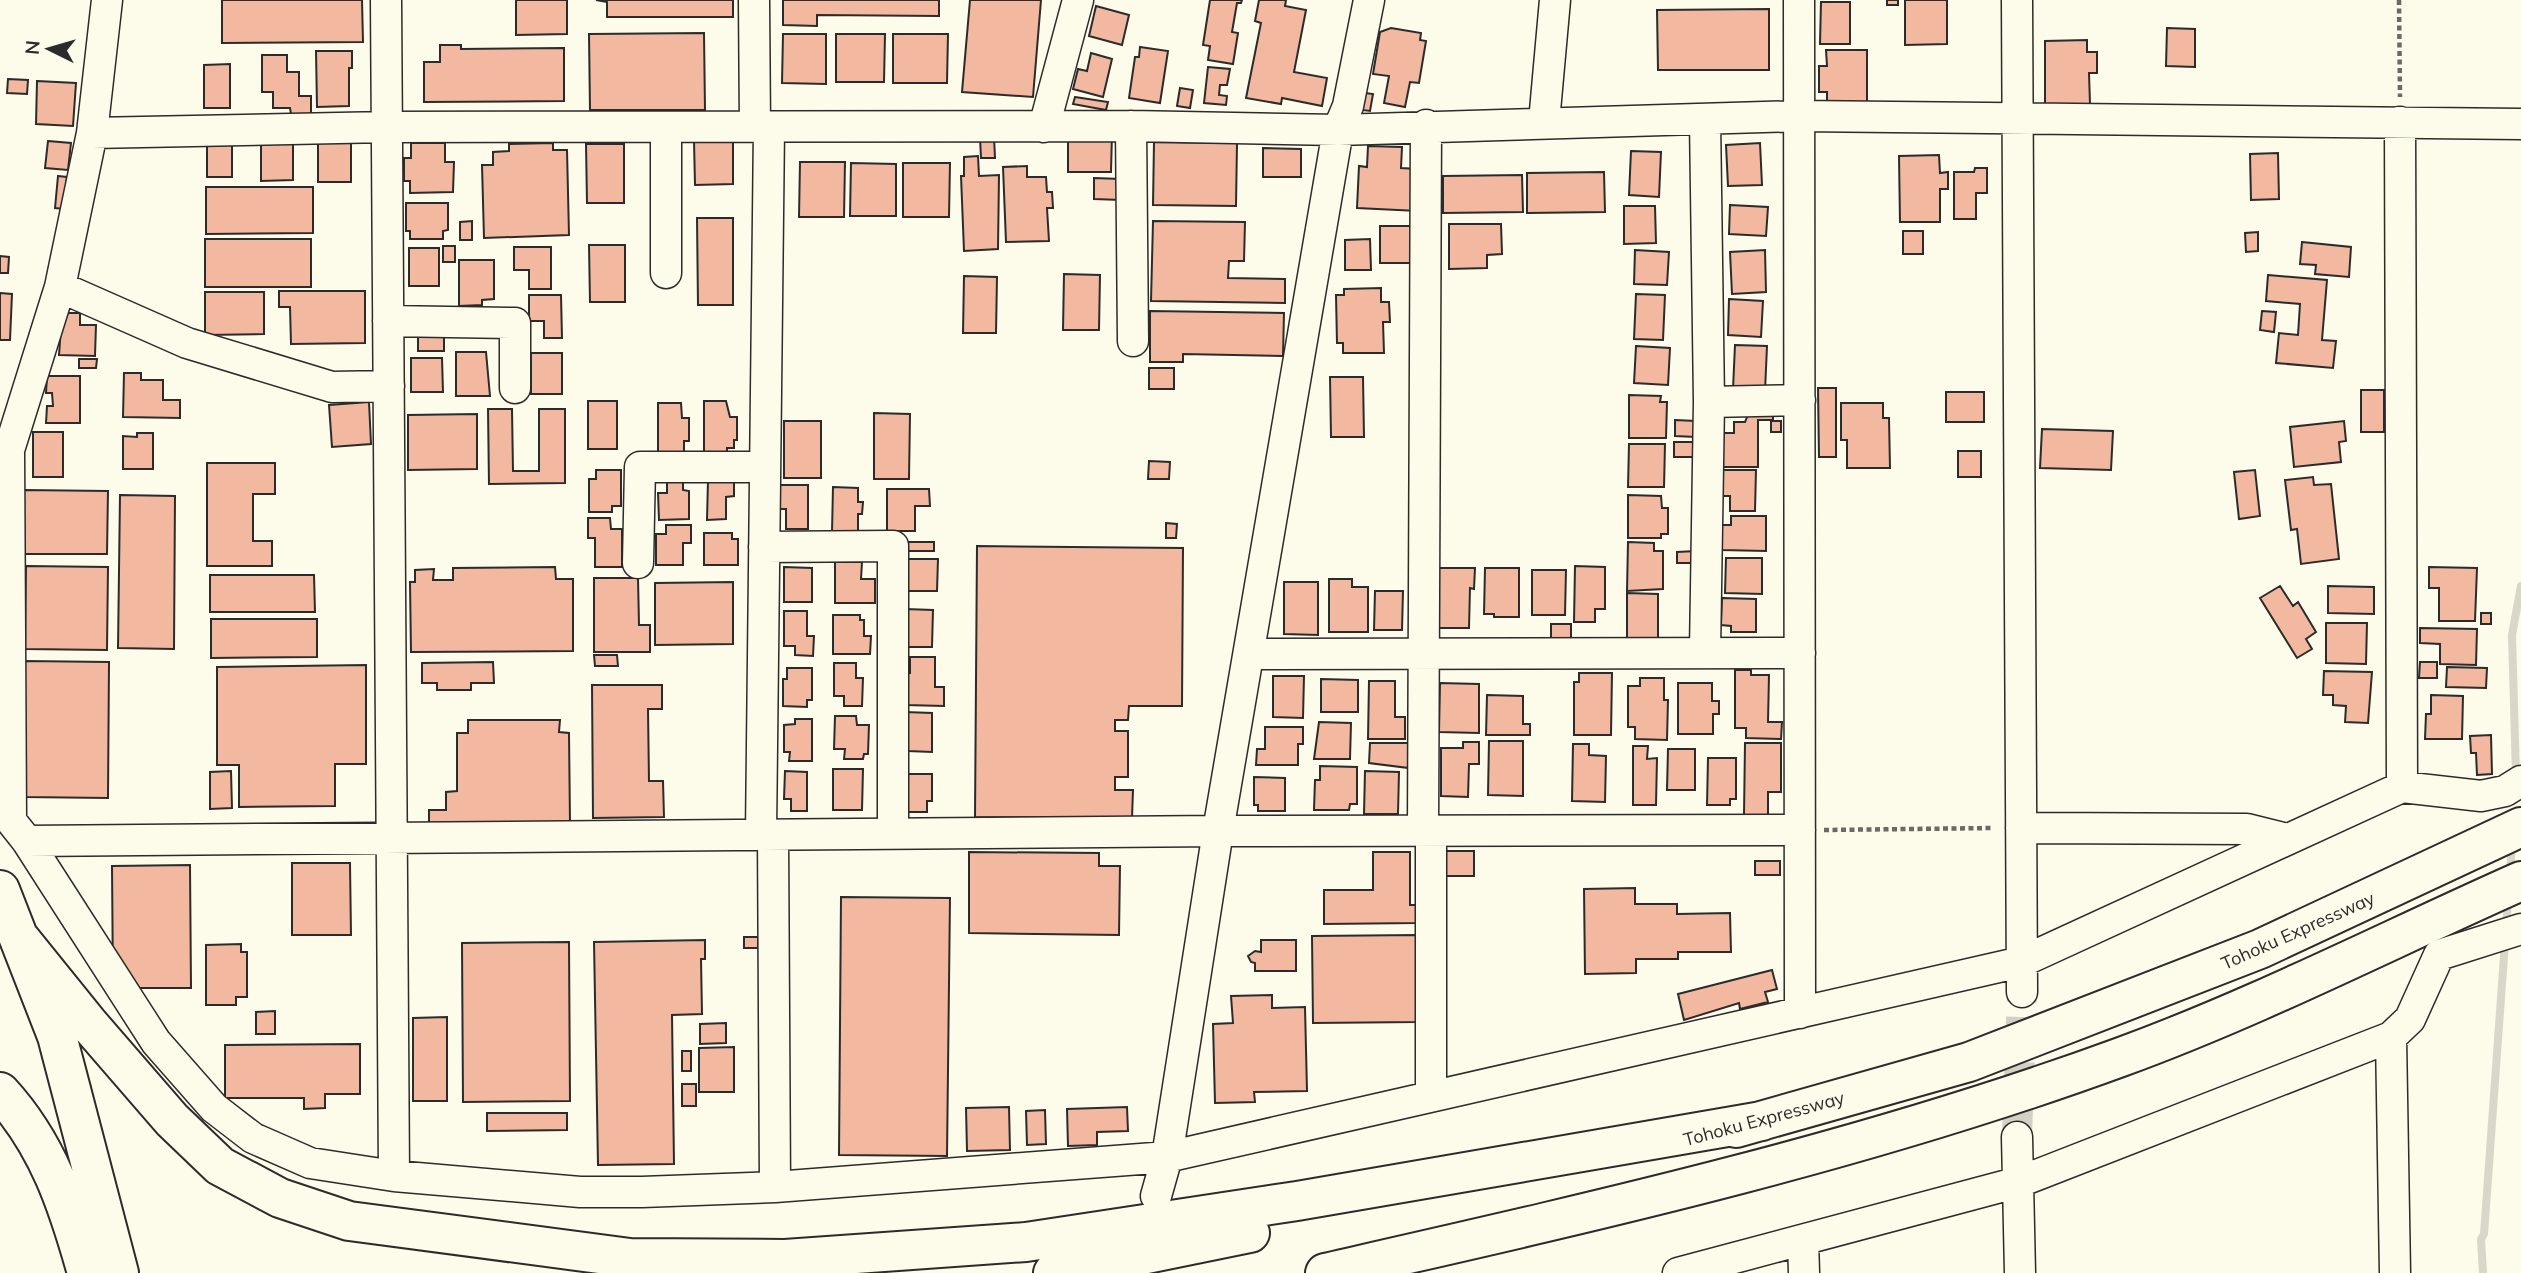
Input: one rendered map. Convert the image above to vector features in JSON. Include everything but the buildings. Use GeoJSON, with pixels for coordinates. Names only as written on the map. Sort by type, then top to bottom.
{"type":"FeatureCollection","features":[{"type":"Feature","properties":{"kind":"highway","name":"Tohoku Expressway"},"geometry":{"type":"LineString","coordinates":[[1053,1273],[1296,1223],[1535,1179],[1762,1121],[1969,1062],[2260,949],[2521,827]]}},
{"type":"Feature","properties":{"kind":"highway"},"geometry":{"type":"LineString","coordinates":[[1430,1273],[1538,1251],[1762,1170],[1960,1111],[2120,1057],[2286,992],[2431,921],[2521,881]]}},
{"type":"Feature","properties":{"kind":"highway"},"geometry":{"type":"LineString","coordinates":[[0,890],[57,1035],[119,1273]]}},
{"type":"Feature","properties":{"kind":"highway"},"geometry":{"type":"LineString","coordinates":[[21,940],[172,1120],[220,1166],[268,1191],[349,1221],[630,1258],[785,1259],[1026,1242],[1297,1201],[1762,1121]]}},
{"type":"Feature","properties":{"kind":"highway"},"geometry":{"type":"LineString","coordinates":[[0,1091],[27,1122],[46,1154],[70,1212],[87,1273]]}},
{"type":"Feature","properties":{"kind":"highway"},"geometry":{"type":"LineString","coordinates":[[1325,1273],[1762,1170]]}},
{"type":"Feature","properties":{"kind":"street"},"geometry":{"type":"LineString","coordinates":[[107,0],[92,133],[60,288],[4,450],[13,822],[156,1042],[214,1108],[253,1138],[310,1163],[394,1176],[580,1192],[775,1187],[1167,1157],[2021,962],[2402,787],[2481,796],[2505,791],[2521,781]]}},
{"type":"Feature","properties":{"kind":"street"},"geometry":{"type":"LineString","coordinates":[[386,0],[394,1176]]}},
{"type":"Feature","properties":{"kind":"street"},"geometry":{"type":"LineString","coordinates":[[754,0],[762,127],[767,834],[775,1187]]}},
{"type":"Feature","properties":{"kind":"street"},"geometry":{"type":"LineString","coordinates":[[1044,127],[1078,0]]}},
{"type":"Feature","properties":{"kind":"street"},"geometry":{"type":"LineString","coordinates":[[1156,1196],[1167,1157],[1218,831],[1338,130],[1348,106],[1369,0]]}},
{"type":"Feature","properties":{"kind":"street"},"geometry":{"type":"LineString","coordinates":[[1544,122],[1555,0]]}},
{"type":"Feature","properties":{"kind":"street"},"geometry":{"type":"LineString","coordinates":[[1799,0],[1800,1013]]}},
{"type":"Feature","properties":{"kind":"street"},"geometry":{"type":"LineString","coordinates":[[2017,0],[2008,828],[2022,992]]}},
{"type":"Feature","properties":{"kind":"street"},"geometry":{"type":"LineString","coordinates":[[92,133],[387,127],[1132,126],[1338,130],[1426,125],[1799,116],[2521,124]]}},
{"type":"Feature","properties":{"kind":"street"},"geometry":{"type":"LineString","coordinates":[[1705,119],[1709,402],[1705,651]]}},
{"type":"Feature","properties":{"kind":"street"},"geometry":{"type":"LineString","coordinates":[[2400,122],[2402,787]]}},
{"type":"Feature","properties":{"kind":"street"},"geometry":{"type":"LineString","coordinates":[[1426,125],[1424,653],[1432,1095]]}},
{"type":"Feature","properties":{"kind":"street"},"geometry":{"type":"LineString","coordinates":[[1132,126],[1133,341]]}},
{"type":"Feature","properties":{"kind":"street"},"geometry":{"type":"LineString","coordinates":[[666,127],[666,273]]}},
{"type":"Feature","properties":{"kind":"street"},"geometry":{"type":"LineString","coordinates":[[60,288],[187,343],[332,387],[389,386]]}},
{"type":"Feature","properties":{"kind":"street"},"geometry":{"type":"LineString","coordinates":[[388,321],[515,323],[515,388]]}},
{"type":"Feature","properties":{"kind":"street"},"geometry":{"type":"LineString","coordinates":[[1709,402],[1800,400]]}},
{"type":"Feature","properties":{"kind":"street"},"geometry":{"type":"LineString","coordinates":[[639,563],[640,467],[765,467]]}},
{"type":"Feature","properties":{"kind":"street"},"geometry":{"type":"LineString","coordinates":[[764,547],[893,546],[893,833]]}},
{"type":"Feature","properties":{"kind":"street"},"geometry":{"type":"LineString","coordinates":[[1249,654],[1705,651],[1800,653]]}},
{"type":"Feature","properties":{"kind":"street"},"geometry":{"type":"LineString","coordinates":[[13,822],[391,836],[1800,830]]}},
{"type":"Feature","properties":{"kind":"street"},"geometry":{"type":"LineString","coordinates":[[2008,828],[2247,829],[2287,839]]}},
{"type":"Feature","properties":{"kind":"street"},"geometry":{"type":"LineString","coordinates":[[1678,1273],[2019,1182],[2391,1037],[2410,1019],[2439,955],[2521,929]]}},
{"type":"Feature","properties":{"kind":"street"},"geometry":{"type":"LineString","coordinates":[[2391,1037],[2395,1273]]}},
{"type":"Feature","properties":{"kind":"street"},"geometry":{"type":"LineString","coordinates":[[2017,1137],[2020,1273]]}},
{"type":"Feature","properties":{"kind":"street"},"geometry":{"type":"LineString","coordinates":[[1803,1240],[1804,1273]]}},
{"type":"Feature","properties":{"kind":"path"},"geometry":{"type":"LineString","coordinates":[[2399,0],[2400,122]]}},
{"type":"Feature","properties":{"kind":"path"},"geometry":{"type":"LineString","coordinates":[[1800,830],[2008,828]]}},
{"type":"Feature","properties":{"kind":"waterway"},"geometry":{"type":"LineString","coordinates":[[2516,775],[2512,635],[2521,586]]}},
{"type":"Feature","properties":{"kind":"waterway"},"geometry":{"type":"LineString","coordinates":[[2510,873],[2512,844]]}},
{"type":"Feature","properties":{"kind":"waterway"},"geometry":{"type":"LineString","coordinates":[[2506,929],[2508,900]]}},
{"type":"Feature","properties":{"kind":"waterway"},"geometry":{"type":"LineString","coordinates":[[2483,1273],[2481,1239],[2484,1234],[2505,942]]}},
{"type":"Feature","properties":{"kind":"tunnel"},"geometry":{"type":"LineString","coordinates":[[2017,1137],[2022,992]]}}]}
